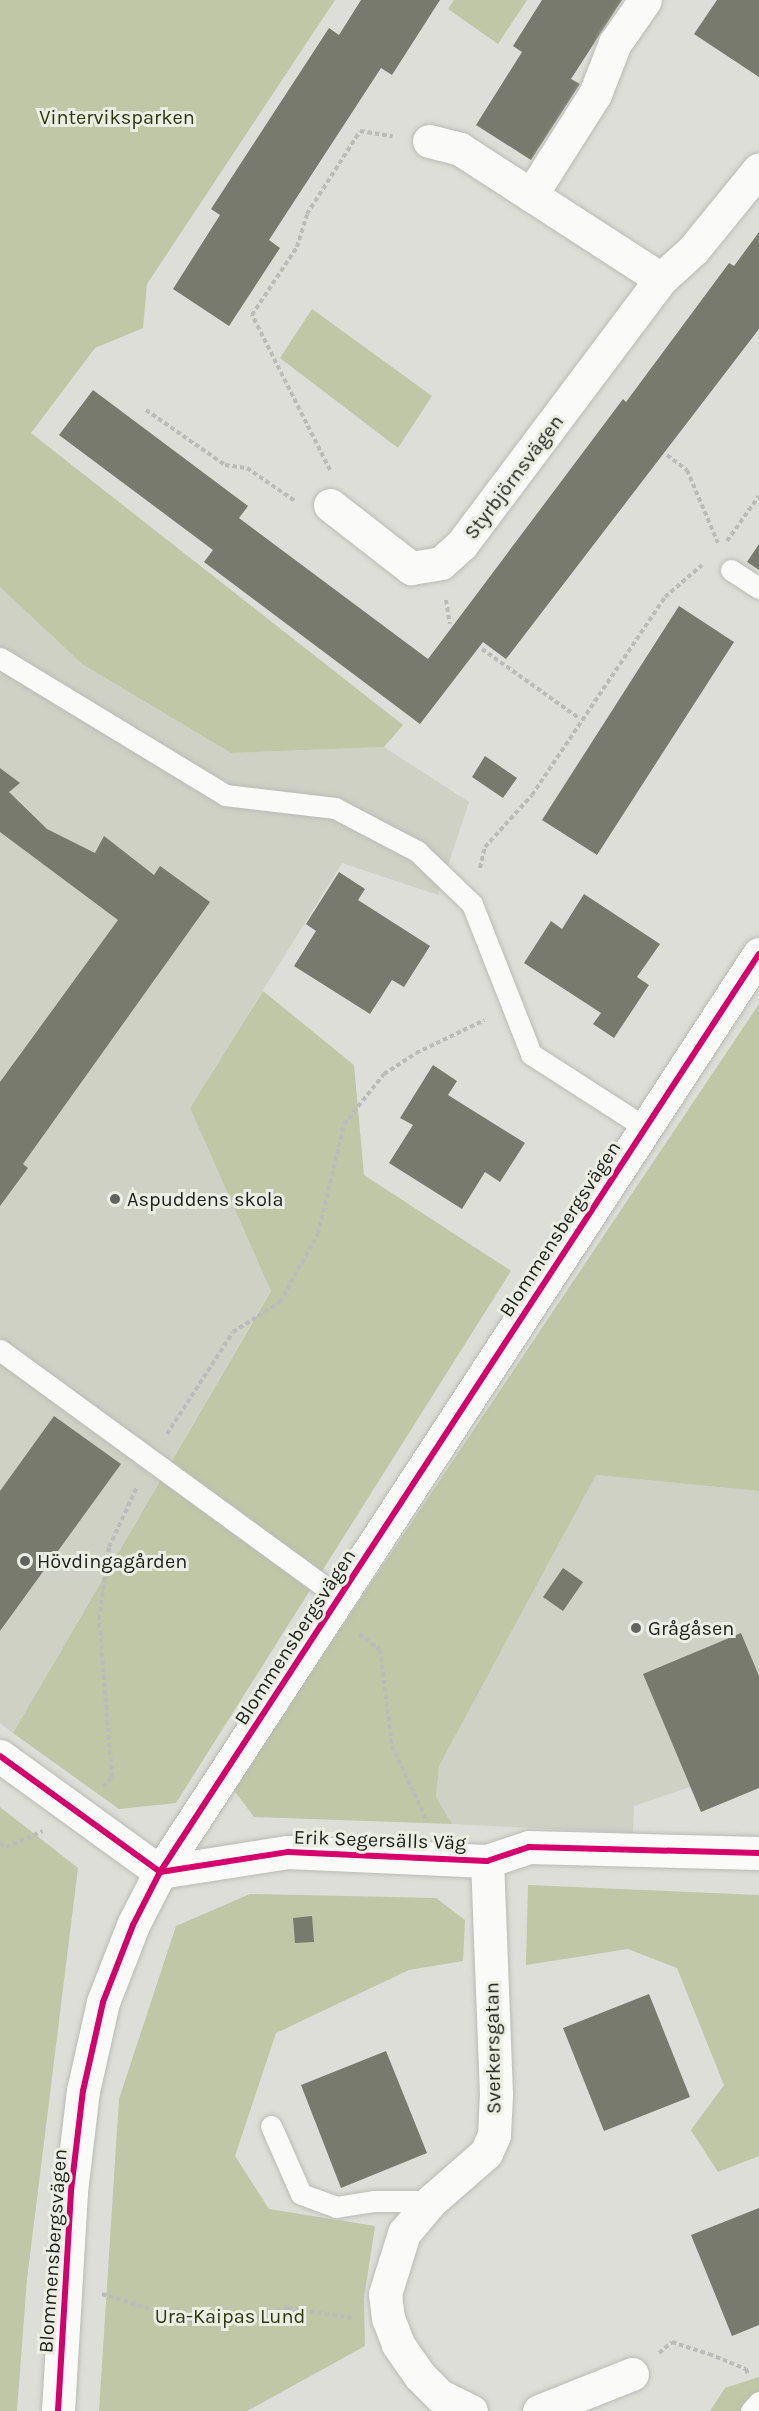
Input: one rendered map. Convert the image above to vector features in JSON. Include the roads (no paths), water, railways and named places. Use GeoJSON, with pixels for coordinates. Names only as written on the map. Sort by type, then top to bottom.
{"type":"FeatureCollection","features":[{"type":"Feature","properties":{"kind":"street"},"geometry":{"type":"LineString","coordinates":[[531,195],[595,94],[615,43],[645,0]]}},
{"type":"Feature","properties":{"kind":"street"},"geometry":{"type":"LineString","coordinates":[[429,141],[460,149],[661,279]]}},
{"type":"Feature","properties":{"kind":"street","name":"Styrbjörnsvägen"},"geometry":{"type":"LineString","coordinates":[[330,505],[411,568],[441,563],[462,544],[661,279],[693,250],[759,169]]}},
{"type":"Feature","properties":{"kind":"street","name":"Blommensbergsvägen"},"geometry":{"type":"LineString","coordinates":[[58,2411],[71,2191],[92,2046],[116,1962],[160,1872],[336,1606],[759,954]]}},
{"type":"Feature","properties":{"kind":"street"},"geometry":{"type":"LineString","coordinates":[[0,1756],[79,1816],[160,1872]]}},
{"type":"Feature","properties":{"kind":"street","name":"Erik Segersälls Väg"},"geometry":{"type":"LineString","coordinates":[[160,1872],[288,1852],[443,1857],[487,1861],[529,1847],[759,1854]]}},
{"type":"Feature","properties":{"kind":"street","name":"Sverkersgatan"},"geometry":{"type":"LineString","coordinates":[[471,2411],[438,2403],[398,2344],[388,2318],[385,2294],[404,2233],[431,2202],[486,2153],[494,2135],[496,2094],[487,1861]]}},
{"type":"Feature","properties":{"kind":"street"},"geometry":{"type":"LineString","coordinates":[[539,2411],[632,2374]]}},
{"type":"Feature","properties":{"kind":"lane"},"geometry":{"type":"LineString","coordinates":[[731,570],[759,588]]}},
{"type":"Feature","properties":{"kind":"lane"},"geometry":{"type":"LineString","coordinates":[[0,657],[225,795],[335,808],[417,850],[472,904],[531,1054],[646,1128]]}},
{"type":"Feature","properties":{"kind":"lane"},"geometry":{"type":"LineString","coordinates":[[0,1350],[151,1458],[336,1606]]}},
{"type":"Feature","properties":{"kind":"lane"},"geometry":{"type":"LineString","coordinates":[[271,2126],[301,2193],[336,2207],[375,2201],[431,2202]]}},
{"type":"Feature","properties":{"kind":"lane"},"geometry":{"type":"LineString","coordinates":[[750,2411],[759,2402]]}},
{"type":"Feature","properties":{"kind":"place","name":"Aspuddens skola"},"geometry":{"type":"Point","coordinates":[115,1199]}},
{"type":"Feature","properties":{"kind":"place","name":"Hövdingagården"},"geometry":{"type":"Point","coordinates":[25,1561]}},
{"type":"Feature","properties":{"kind":"place","name":"Grågåsen"},"geometry":{"type":"Point","coordinates":[636,1628]}},
{"type":"Feature","properties":{"kind":"park label","name":"Vinterviksparken"},"geometry":{"type":"Point","coordinates":[117,117]}},
{"type":"Feature","properties":{"kind":"park label","name":"Ura-Kaipas Lund"},"geometry":{"type":"Point","coordinates":[230,2316]}}]}
